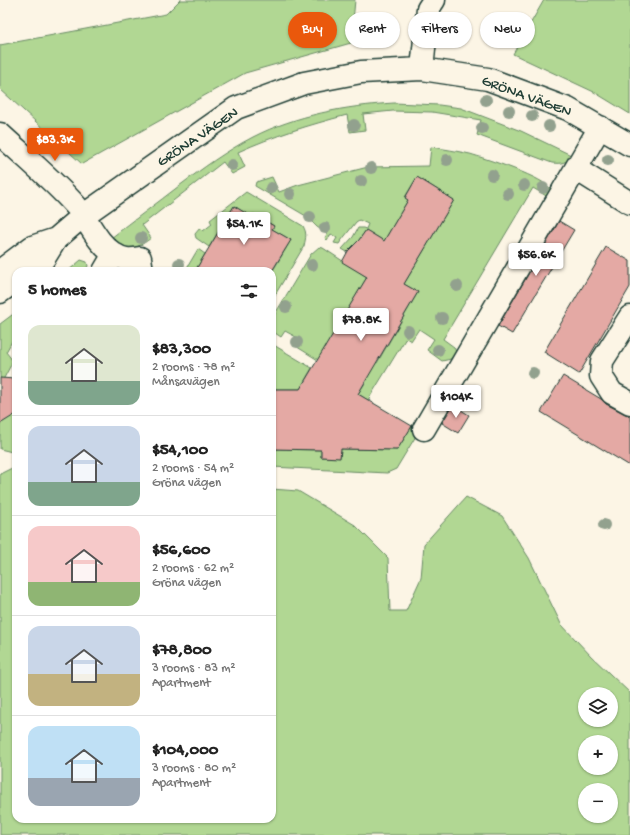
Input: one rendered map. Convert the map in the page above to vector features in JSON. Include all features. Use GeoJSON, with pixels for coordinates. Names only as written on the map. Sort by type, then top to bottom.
{"type":"FeatureCollection","features":[{"type":"Feature","properties":{"kind":"street"},"geometry":{"type":"LineString","coordinates":[[422,69],[425,3]]}},
{"type":"Feature","properties":{"kind":"street","name":"GRÖNA VÄGEN"},"geometry":{"type":"LineString","coordinates":[[33,267],[43,260],[56,239],[84,215],[236,108],[311,82],[361,72],[422,69],[488,79],[568,109],[630,145]]}},
{"type":"Feature","properties":{"kind":"street"},"geometry":{"type":"LineString","coordinates":[[424,428],[600,127]]}},
{"type":"Feature","properties":{"kind":"street"},"geometry":{"type":"LineString","coordinates":[[0,134],[84,215],[109,262],[140,258],[141,267]]}},
{"type":"Feature","properties":{"kind":"street"},"geometry":{"type":"LineString","coordinates":[[576,169],[630,203]]}},
{"type":"Feature","properties":{"kind":"street","name":"GRÖNA VÄGEN"},"geometry":{"type":"LineString","coordinates":[[0,271],[32,247],[56,239]]}},
{"type":"Feature","properties":{"kind":"street"},"geometry":{"type":"LineString","coordinates":[[0,292],[12,283]]}},
{"type":"Feature","properties":{"kind":"street"},"geometry":{"type":"LineString","coordinates":[[630,317],[602,361],[601,376],[612,393],[630,403]]}},
{"type":"Feature","properties":{"kind":"green space"},"geometry":{"type":"Polygon","coordinates":[[[180,0],[355,0],[354,12],[345,12],[345,45],[337,47],[337,12],[288,12],[288,48],[333,48],[245,73],[82,164],[0,89],[0,45],[166,14],[180,0]]]}},
{"type":"Feature","properties":{"kind":"green space"},"geometry":{"type":"Polygon","coordinates":[[[544,0],[630,0],[630,114],[594,92],[513,54],[516,48],[535,48],[535,16],[544,0]]]}},
{"type":"Feature","properties":{"kind":"green space"},"geometry":{"type":"Polygon","coordinates":[[[394,103],[439,105],[461,108],[521,131],[573,156],[563,162],[552,163],[477,135],[481,120],[432,112],[393,111],[363,114],[365,130],[350,132],[347,115],[291,131],[238,152],[245,167],[232,174],[223,162],[142,225],[151,238],[141,245],[129,249],[120,246],[111,238],[206,166],[233,148],[269,129],[304,117],[340,109],[394,103]]]}},
{"type":"Feature","properties":{"kind":"green space"},"geometry":{"type":"Polygon","coordinates":[[[431,147],[470,154],[501,164],[539,180],[547,185],[551,190],[548,197],[533,188],[443,339],[454,347],[456,352],[451,359],[442,361],[427,350],[434,339],[419,329],[411,341],[406,338],[368,400],[358,394],[367,380],[360,375],[369,359],[377,363],[418,292],[404,284],[454,200],[417,177],[405,197],[408,200],[384,241],[366,230],[359,240],[347,252],[342,249],[353,237],[358,228],[366,229],[368,224],[359,220],[339,244],[334,243],[337,238],[331,234],[327,240],[325,238],[327,234],[306,216],[255,186],[256,182],[272,177],[279,192],[298,185],[368,167],[429,166],[431,147]]]}},
{"type":"Feature","properties":{"kind":"green space"},"geometry":{"type":"Polygon","coordinates":[[[246,192],[303,226],[306,233],[304,246],[276,293],[275,267],[291,240],[272,229],[274,226],[254,214],[252,217],[234,206],[209,247],[196,238],[195,234],[200,228],[203,231],[212,224],[210,220],[246,192]]]}},
{"type":"Feature","properties":{"kind":"green space"},"geometry":{"type":"Polygon","coordinates":[[[319,247],[323,248],[367,277],[318,360],[294,345],[298,338],[285,331],[281,337],[276,334],[276,312],[311,254],[319,247]]]}},
{"type":"Feature","properties":{"kind":"green space"},"geometry":{"type":"Polygon","coordinates":[[[198,249],[205,254],[197,267],[187,267],[198,249]]]}},
{"type":"Feature","properties":{"kind":"green space"},"geometry":{"type":"Polygon","coordinates":[[[81,260],[87,262],[88,266],[87,267],[73,267],[81,260]]]}},
{"type":"Feature","properties":{"kind":"green space"},"geometry":{"type":"Polygon","coordinates":[[[12,315],[12,341],[6,352],[12,360],[12,363],[3,380],[0,378],[0,324],[12,315]]]}},
{"type":"Feature","properties":{"kind":"green space"},"geometry":{"type":"Polygon","coordinates":[[[276,346],[312,368],[300,389],[276,389],[276,346]]]}},
{"type":"Feature","properties":{"kind":"green space"},"geometry":{"type":"Polygon","coordinates":[[[12,412],[12,452],[0,449],[0,423],[12,412]]]}},
{"type":"Feature","properties":{"kind":"green space"},"geometry":{"type":"Polygon","coordinates":[[[412,426],[419,431],[396,469],[387,473],[276,467],[276,449],[321,450],[321,457],[340,457],[341,449],[397,450],[412,426]]]}},
{"type":"Feature","properties":{"kind":"green space"},"geometry":{"type":"Polygon","coordinates":[[[12,468],[12,823],[276,823],[276,489],[298,491],[355,525],[388,558],[390,611],[406,611],[421,578],[424,544],[466,497],[502,516],[529,558],[561,624],[591,656],[630,693],[630,835],[0,835],[0,474],[12,468]]]}},
{"type":"Feature","properties":{"kind":"building"},"geometry":{"type":"Polygon","coordinates":[[[417,177],[454,200],[404,284],[418,292],[358,394],[412,426],[397,450],[341,449],[340,458],[321,457],[321,450],[276,449],[276,389],[300,389],[367,277],[342,262],[348,251],[366,230],[384,241],[408,200],[405,198],[417,177]]]}},
{"type":"Feature","properties":{"kind":"building"},"geometry":{"type":"Polygon","coordinates":[[[234,206],[252,217],[253,214],[274,226],[272,229],[291,240],[274,267],[197,267],[234,206]]]}},
{"type":"Feature","properties":{"kind":"building"},"geometry":{"type":"Polygon","coordinates":[[[559,221],[574,230],[512,334],[498,326],[559,221]]]}},
{"type":"Feature","properties":{"kind":"building"},"geometry":{"type":"Polygon","coordinates":[[[606,247],[630,261],[630,287],[579,374],[544,352],[606,247]]]}},
{"type":"Feature","properties":{"kind":"building"},"geometry":{"type":"Polygon","coordinates":[[[563,376],[601,399],[606,404],[630,416],[630,466],[541,412],[563,376]]]}},
{"type":"Feature","properties":{"kind":"building"},"geometry":{"type":"Polygon","coordinates":[[[0,378],[12,379],[12,416],[0,424],[0,378]]]}},
{"type":"Feature","properties":{"kind":"building"},"geometry":{"type":"Polygon","coordinates":[[[453,405],[469,415],[458,433],[442,423],[453,405]]]}}]}
